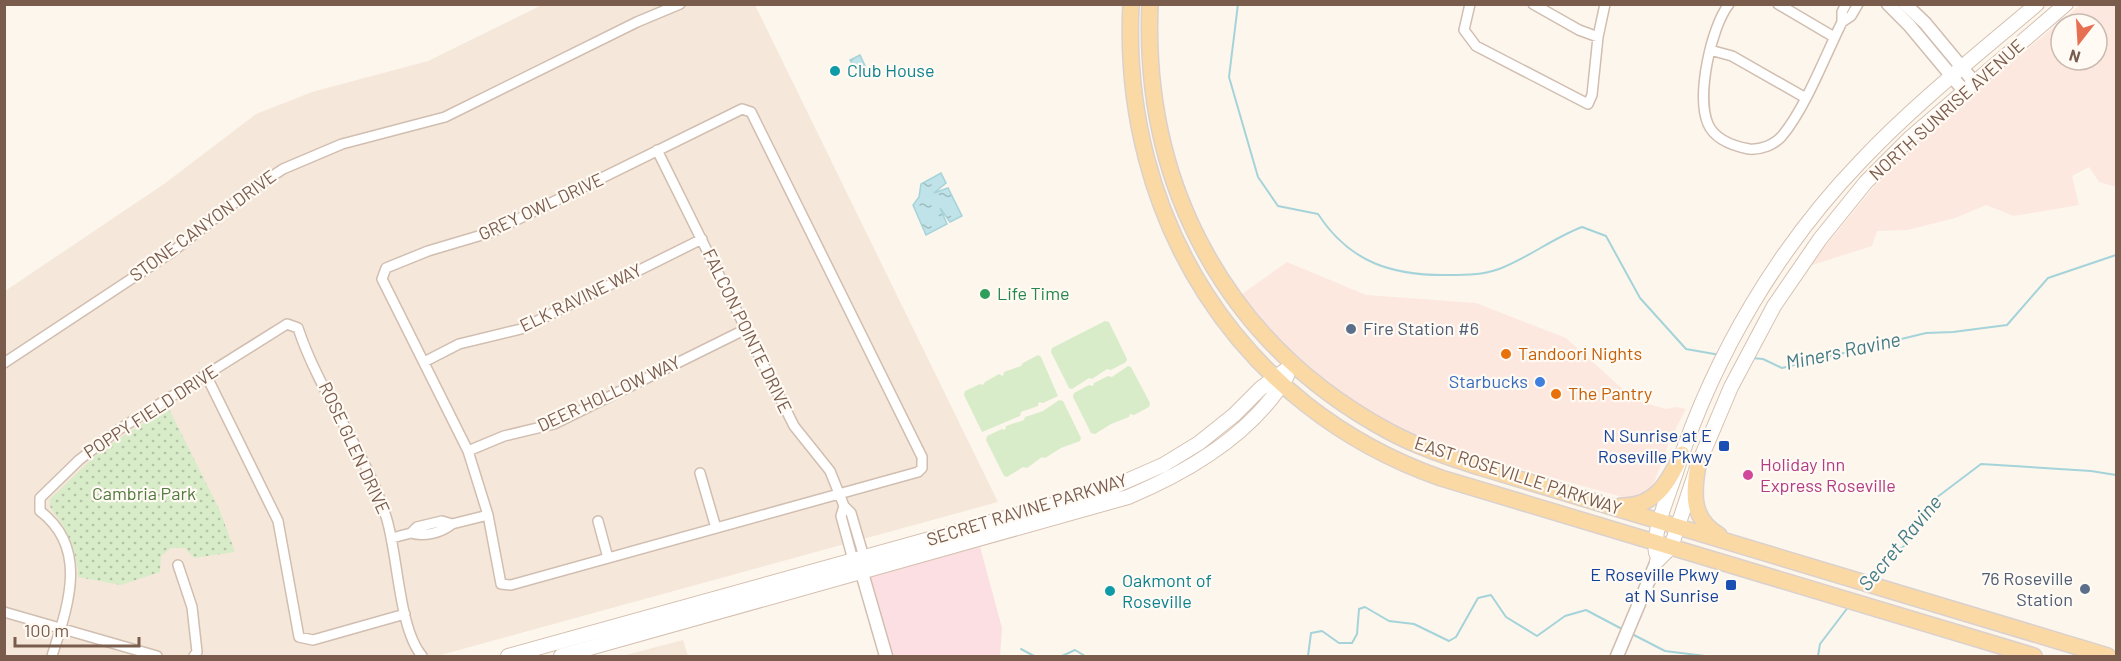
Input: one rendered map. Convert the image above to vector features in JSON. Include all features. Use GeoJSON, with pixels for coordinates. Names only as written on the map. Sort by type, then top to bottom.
{"type":"FeatureCollection","features":[{"type":"Feature","properties":{"kind":"main road","name":"EAST ROSEVILLE PARKWAY"},"geometry":{"type":"LineString","coordinates":[[1131,4],[1134,102],[1146,161],[1159,201],[1178,244],[1207,297],[1230,330],[1279,380],[1341,429],[1401,462],[1463,485],[1829,593],[2034,657]]}},
{"type":"Feature","properties":{"kind":"main road","name":"EAST ROSEVILLE PARKWAY"},"geometry":{"type":"LineString","coordinates":[[1150,4],[1149,42],[1154,106],[1166,161],[1183,208],[1229,290],[1267,337],[1294,364],[1339,400],[1392,433],[1428,449],[2108,657]]}},
{"type":"Feature","properties":{"kind":"main road","name":"NORTH SUNRISE AVENUE"},"geometry":{"type":"LineString","coordinates":[[1657,561],[1654,543],[1682,454],[1711,384],[1755,302],[1792,244],[1843,180],[1884,137],[2037,4]]}},
{"type":"Feature","properties":{"kind":"main road"},"geometry":{"type":"LineString","coordinates":[[2044,23],[2052,4]]}},
{"type":"Feature","properties":{"kind":"main road","name":"NORTH SUNRISE AVENUE"},"geometry":{"type":"LineString","coordinates":[[1657,561],[1671,547],[1698,465],[1731,387],[1774,306],[1820,239],[1857,192],[1902,145],[2066,4]]}},
{"type":"Feature","properties":{"kind":"main road","name":"SECRET RAVINE PARKWAY"},"geometry":{"type":"LineString","coordinates":[[507,657],[1087,496],[1143,475],[1199,443],[1279,380],[1294,364]]}},
{"type":"Feature","properties":{"kind":"main road","name":"SECRET RAVINE PARKWAY"},"geometry":{"type":"LineString","coordinates":[[561,657],[1095,508],[1157,485],[1194,464],[1219,446],[1274,398],[1279,380]]}},
{"type":"Feature","properties":{"kind":"main road"},"geometry":{"type":"LineString","coordinates":[[1602,504],[1636,505],[1652,499],[1665,486],[1682,454]]}},
{"type":"Feature","properties":{"kind":"main road"},"geometry":{"type":"LineString","coordinates":[[1401,462],[1486,482],[1497,481],[1504,474]]}},
{"type":"Feature","properties":{"kind":"main road"},"geometry":{"type":"LineString","coordinates":[[1698,465],[1694,491],[1699,516],[1710,529],[1738,544]]}},
{"type":"Feature","properties":{"kind":"main road"},"geometry":{"type":"LineString","coordinates":[[859,559],[861,573]]}},
{"type":"Feature","properties":{"kind":"street","name":"STONE CANYON DRIVE"},"geometry":{"type":"LineString","coordinates":[[4,363],[185,243],[240,198],[283,169],[342,144],[445,117],[643,19],[680,4]]}},
{"type":"Feature","properties":{"kind":"street"},"geometry":{"type":"LineString","coordinates":[[1470,4],[1464,30],[1476,46],[1588,104],[1592,95],[1598,37],[1605,4]]}},
{"type":"Feature","properties":{"kind":"street"},"geometry":{"type":"LineString","coordinates":[[1533,4],[1580,30],[1598,37]]}},
{"type":"Feature","properties":{"kind":"street"},"geometry":{"type":"LineString","coordinates":[[1729,4],[1715,33],[1710,50],[1704,105],[1708,124],[1719,139],[1738,147],[1755,149],[1770,145],[1782,136],[1842,22],[1851,16],[1852,6]]}},
{"type":"Feature","properties":{"kind":"street"},"geometry":{"type":"LineString","coordinates":[[1778,4],[1834,36]]}},
{"type":"Feature","properties":{"kind":"street"},"geometry":{"type":"LineString","coordinates":[[1888,4],[1957,72]]}},
{"type":"Feature","properties":{"kind":"street"},"geometry":{"type":"LineString","coordinates":[[1905,4],[1969,86]]}},
{"type":"Feature","properties":{"kind":"street"},"geometry":{"type":"LineString","coordinates":[[1710,50],[1732,56],[1804,97]]}},
{"type":"Feature","properties":{"kind":"street","name":"GREY OWL DRIVE"},"geometry":{"type":"LineString","coordinates":[[742,109],[751,112],[924,463],[918,472],[511,585],[501,584],[488,515],[468,451],[382,279],[386,268],[428,251],[492,232],[657,150],[742,109]]}},
{"type":"Feature","properties":{"kind":"street","name":"FALCON POINTE DRIVE"},"geometry":{"type":"LineString","coordinates":[[657,150],[794,426],[824,462],[840,493],[843,506],[841,516],[846,535],[859,559]]}},
{"type":"Feature","properties":{"kind":"street","name":"ELK RAVINE WAY"},"geometry":{"type":"LineString","coordinates":[[424,362],[459,344],[527,326],[702,239]]}},
{"type":"Feature","properties":{"kind":"street","name":"POPPY FIELD DRIVE"},"geometry":{"type":"LineString","coordinates":[[52,657],[71,590],[70,561],[57,529],[40,511],[40,498],[106,438],[287,324],[293,324]]}},
{"type":"Feature","properties":{"kind":"street","name":"ROSE GLEN DRIVE"},"geometry":{"type":"LineString","coordinates":[[293,324],[298,328],[371,478],[392,537],[405,614],[417,654]]}},
{"type":"Feature","properties":{"kind":"street","name":"DEER HOLLOW WAY"},"geometry":{"type":"LineString","coordinates":[[468,451],[504,436],[554,424],[746,329]]}},
{"type":"Feature","properties":{"kind":"street"},"geometry":{"type":"LineString","coordinates":[[206,375],[278,521],[298,637],[313,640],[405,614]]}},
{"type":"Feature","properties":{"kind":"street"},"geometry":{"type":"LineString","coordinates":[[700,473],[716,528]]}},
{"type":"Feature","properties":{"kind":"street","name":"FALCON POINTE DRIVE"},"geometry":{"type":"LineString","coordinates":[[843,506],[851,513],[859,559]]}},
{"type":"Feature","properties":{"kind":"street"},"geometry":{"type":"LineString","coordinates":[[392,537],[411,533],[420,536],[429,529],[445,530],[452,524],[488,515]]}},
{"type":"Feature","properties":{"kind":"street"},"geometry":{"type":"LineString","coordinates":[[598,521],[608,558]]}},
{"type":"Feature","properties":{"kind":"street"},"geometry":{"type":"LineString","coordinates":[[846,535],[856,532]]}},
{"type":"Feature","properties":{"kind":"street"},"geometry":{"type":"LineString","coordinates":[[1617,657],[1637,615],[1657,561]]}},
{"type":"Feature","properties":{"kind":"street"},"geometry":{"type":"LineString","coordinates":[[178,566],[192,607],[197,652],[194,657]]}},
{"type":"Feature","properties":{"kind":"street"},"geometry":{"type":"LineString","coordinates":[[861,573],[886,657]]}},
{"type":"Feature","properties":{"kind":"street"},"geometry":{"type":"LineString","coordinates":[[4,612],[157,657]]}},
{"type":"Feature","properties":{"kind":"shaded area"},"geometry":{"type":"Polygon","coordinates":[[[542,5],[755,5],[998,502],[437,656],[5,656],[5,291],[164,184],[256,114],[312,92],[428,61],[542,5]]]}},
{"type":"Feature","properties":{"kind":"shaded area"},"geometry":{"type":"Polygon","coordinates":[[[2080,5],[2116,5],[2116,187],[2099,182],[2089,167],[2072,176],[2079,205],[2014,216],[1986,205],[1955,218],[1907,230],[1877,231],[1872,246],[1809,266],[1877,183],[1932,129],[2049,31],[2049,72],[2109,72],[2109,12],[2072,12],[2080,5]]]}},
{"type":"Feature","properties":{"kind":"shaded area"},"geometry":{"type":"Polygon","coordinates":[[[1287,262],[1366,295],[1476,303],[1566,338],[1635,400],[1666,409],[1677,407],[1686,409],[1670,440],[1650,494],[1633,500],[1464,453],[1402,429],[1364,408],[1334,388],[1280,340],[1242,294],[1287,262]]]}},
{"type":"Feature","properties":{"kind":"shaded area"},"geometry":{"type":"Polygon","coordinates":[[[980,547],[1002,628],[1000,656],[891,656],[868,577],[980,547]]]}},
{"type":"Feature","properties":{"kind":"shaded area"},"geometry":{"type":"Polygon","coordinates":[[[683,640],[688,656],[622,656],[683,640]]]}},
{"type":"Feature","properties":{"kind":"green space"},"geometry":{"type":"Polygon","coordinates":[[[1105,321],[1109,322],[1127,359],[1126,362],[1111,370],[1107,369],[1092,379],[1089,378],[1072,389],[1069,388],[1051,352],[1052,348],[1105,321]]]}},
{"type":"Feature","properties":{"kind":"green space"},"geometry":{"type":"Polygon","coordinates":[[[1038,355],[1041,357],[1058,396],[1043,403],[1039,402],[1038,406],[1021,412],[1020,416],[982,432],[964,395],[965,391],[980,384],[983,385],[999,374],[1003,376],[1004,372],[1021,366],[1038,355]]]}},
{"type":"Feature","properties":{"kind":"green space"},"geometry":{"type":"Polygon","coordinates":[[[1128,366],[1131,367],[1150,403],[1149,407],[1134,415],[1130,414],[1129,417],[1095,434],[1091,433],[1073,397],[1074,393],[1089,385],[1093,386],[1094,383],[1108,376],[1112,377],[1128,366]]]}},
{"type":"Feature","properties":{"kind":"green space"},"geometry":{"type":"Polygon","coordinates":[[[1059,400],[1063,401],[1081,438],[1080,441],[1061,448],[1045,458],[1042,457],[1027,468],[1023,467],[1007,477],[1004,476],[986,440],[987,436],[1002,429],[1005,430],[1006,426],[1024,420],[1025,417],[1043,411],[1059,400]]]}},
{"type":"Feature","properties":{"kind":"green space","name":"Cambria Park"},"geometry":{"type":"Polygon","coordinates":[[[168,407],[220,511],[235,552],[194,558],[185,548],[171,548],[161,556],[160,572],[121,585],[78,577],[73,548],[64,527],[51,508],[50,499],[99,452],[168,407]]]}},
{"type":"Feature","properties":{"kind":"water"},"geometry":{"type":"Polygon","coordinates":[[[860,55],[867,70],[859,74],[850,60],[860,55]]]}},
{"type":"Feature","properties":{"kind":"water"},"geometry":{"type":"Polygon","coordinates":[[[941,173],[946,183],[934,193],[948,188],[962,216],[950,222],[940,208],[947,224],[926,235],[913,205],[919,197],[921,184],[941,173]]]}},
{"type":"Feature","properties":{"kind":"waterway","name":"Miners Ravine"},"geometry":{"type":"LineString","coordinates":[[1238,4],[1229,77],[1258,177],[1278,206],[1318,214],[1344,244],[1374,263],[1409,273],[1429,275],[1468,275],[1493,271],[1582,227],[1606,236],[1640,298],[1686,349],[1720,355]]}},
{"type":"Feature","properties":{"kind":"waterway","name":"Miners Ravine"},"geometry":{"type":"LineString","coordinates":[[1752,358],[1763,359],[1782,368],[1926,333],[2007,325],[2048,278],[2116,255]]}},
{"type":"Feature","properties":{"kind":"waterway","name":"Secret Ravine"},"geometry":{"type":"LineString","coordinates":[[1870,577],[1880,563],[1904,546],[1936,498],[1981,464],[2091,471],[2116,475]]}},
{"type":"Feature","properties":{"kind":"waterway"},"geometry":{"type":"LineString","coordinates":[[1308,656],[1311,633],[1322,631],[1339,643],[1352,643],[1357,634],[1359,609],[1365,607],[1389,621],[1414,624],[1449,641],[1456,637],[1478,598],[1491,595],[1506,617],[1537,636],[1565,616],[1586,610],[1622,629]]}},
{"type":"Feature","properties":{"kind":"waterway","name":"Secret Ravine"},"geometry":{"type":"LineString","coordinates":[[1818,656],[1820,644],[1849,606]]}},
{"type":"Feature","properties":{"kind":"waterway"},"geometry":{"type":"LineString","coordinates":[[1632,634],[1665,651],[1705,656]]}},
{"type":"Feature","properties":{"kind":"waterway"},"geometry":{"type":"LineString","coordinates":[[1021,649],[1034,656]]}},
{"type":"Feature","properties":{"kind":"waterway"},"geometry":{"type":"LineString","coordinates":[[1062,656],[1075,650],[1085,656]]}},
{"type":"Feature","properties":{"kind":"place","name":"Club House"},"geometry":{"type":"Point","coordinates":[835,71]}},
{"type":"Feature","properties":{"kind":"place","name":"Life Time"},"geometry":{"type":"Point","coordinates":[985,294]}},
{"type":"Feature","properties":{"kind":"place","name":"Fire Station #6"},"geometry":{"type":"Point","coordinates":[1351,329]}},
{"type":"Feature","properties":{"kind":"place","name":"Tandoori Nights"},"geometry":{"type":"Point","coordinates":[1506,354]}},
{"type":"Feature","properties":{"kind":"place","name":"Starbucks"},"geometry":{"type":"Point","coordinates":[1540,382]}},
{"type":"Feature","properties":{"kind":"place","name":"The Pantry"},"geometry":{"type":"Point","coordinates":[1556,394]}},
{"type":"Feature","properties":{"kind":"place","name":"N Sunrise at E Roseville Pkwy"},"geometry":{"type":"Point","coordinates":[1724,446]}},
{"type":"Feature","properties":{"kind":"place","name":"Holiday Inn Express Roseville"},"geometry":{"type":"Point","coordinates":[1748,475]}},
{"type":"Feature","properties":{"kind":"place","name":"E Roseville Pkwy at N Sunrise"},"geometry":{"type":"Point","coordinates":[1731,585]}},
{"type":"Feature","properties":{"kind":"place","name":"76 Roseville Station"},"geometry":{"type":"Point","coordinates":[2085,589]}},
{"type":"Feature","properties":{"kind":"place","name":"Oakmont of Roseville"},"geometry":{"type":"Point","coordinates":[1110,591]}}]}
